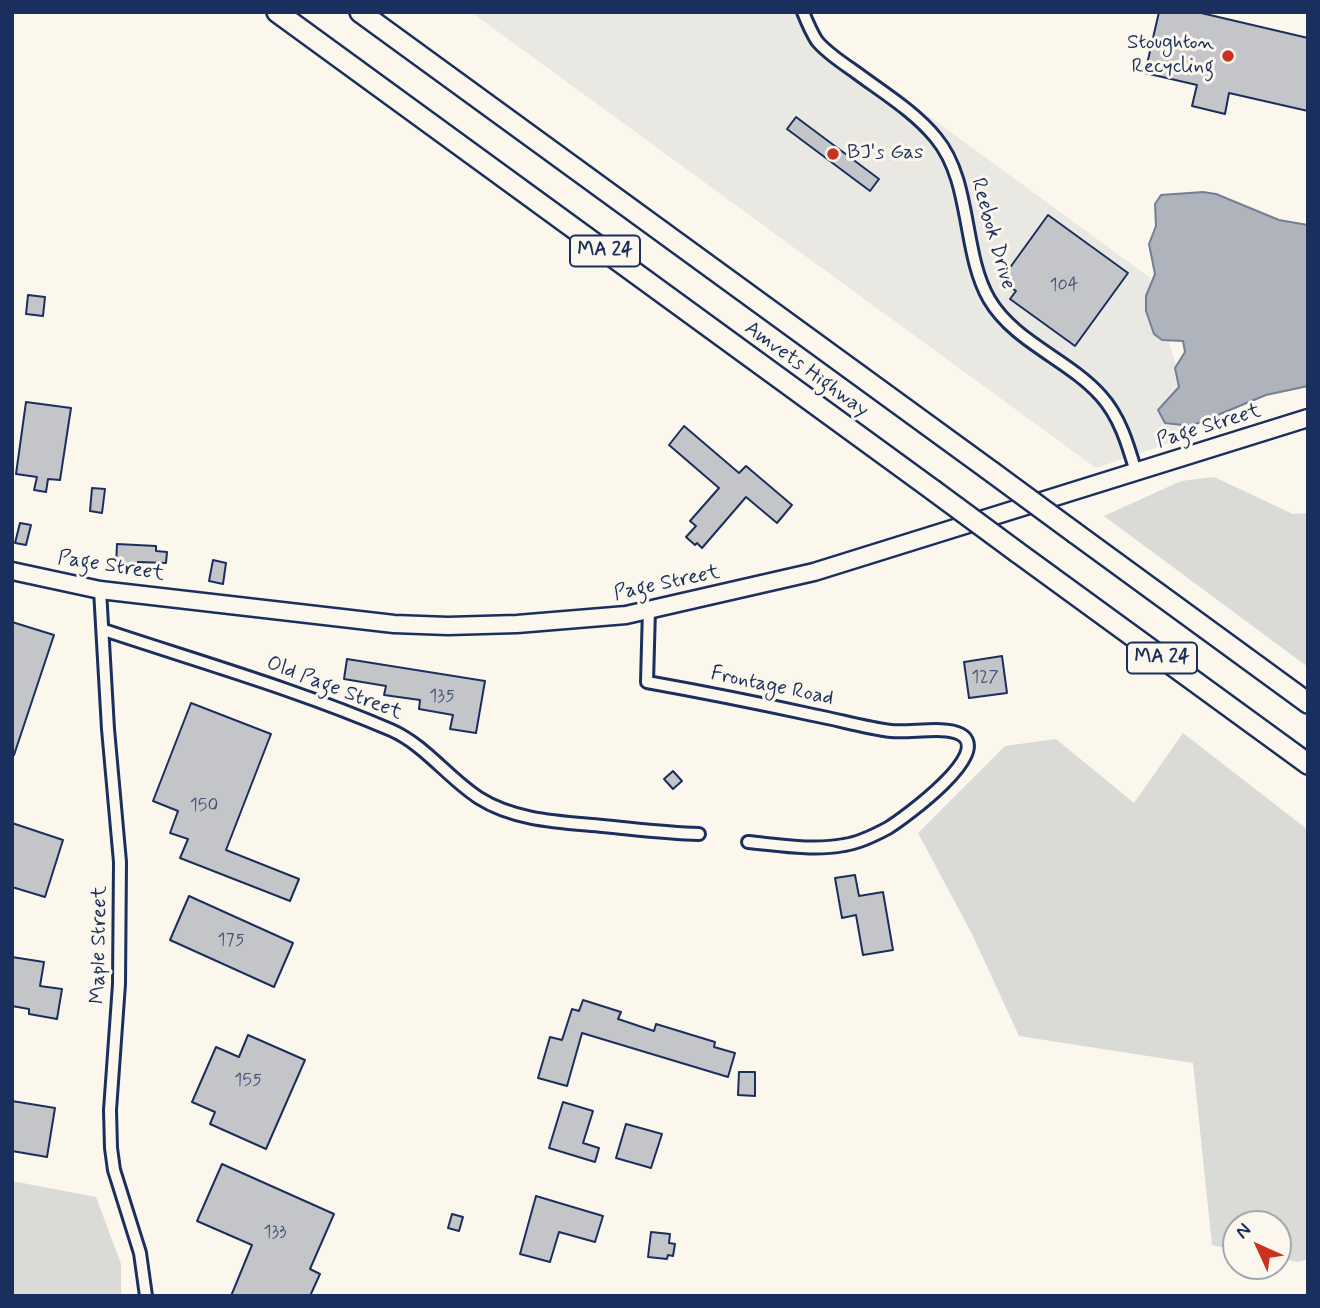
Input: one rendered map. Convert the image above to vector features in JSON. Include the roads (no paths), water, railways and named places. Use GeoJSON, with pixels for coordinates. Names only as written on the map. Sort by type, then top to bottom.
{"type":"FeatureCollection","features":[{"type":"Feature","properties":{"kind":"highway","name":"Amvets Highway"},"geometry":{"type":"LineString","coordinates":[[277,12],[1308,764]]}},
{"type":"Feature","properties":{"kind":"highway","name":"Amvets Highway"},"geometry":{"type":"LineString","coordinates":[[360,12],[1308,703]]}},
{"type":"Feature","properties":{"kind":"main road","name":"Page Street"},"geometry":{"type":"LineString","coordinates":[[12,571],[100,590],[355,620],[448,626],[600,618],[649,610],[806,575],[1308,418]]}},
{"type":"Feature","properties":{"kind":"street","name":"Reebok Drive"},"geometry":{"type":"LineString","coordinates":[[803,12],[812,33],[823,48],[915,116],[942,145],[955,173],[988,298],[1009,324],[1080,377],[1102,397],[1121,428],[1136,472]]}},
{"type":"Feature","properties":{"kind":"street","name":"Maple Street"},"geometry":{"type":"LineString","coordinates":[[100,590],[108,729],[120,862],[119,994],[110,1138],[114,1170],[140,1253],[146,1296]]}},
{"type":"Feature","properties":{"kind":"street","name":"Frontage Road"},"geometry":{"type":"LineString","coordinates":[[649,610],[647,682],[871,729],[903,733],[948,731],[961,734],[967,740],[968,748],[961,764],[934,793],[909,814],[863,840],[821,847],[748,842]]}},
{"type":"Feature","properties":{"kind":"street","name":"Old Page Street"},"geometry":{"type":"LineString","coordinates":[[104,630],[241,675],[391,730],[417,746],[456,782],[482,800],[508,812],[550,821],[699,834]]}},
{"type":"Feature","properties":{"kind":"place","name":"Stoughton Recycling"},"geometry":{"type":"Point","coordinates":[1228,56]}},
{"type":"Feature","properties":{"kind":"place","name":"BJ's Gas"},"geometry":{"type":"Point","coordinates":[833,154]}}]}
